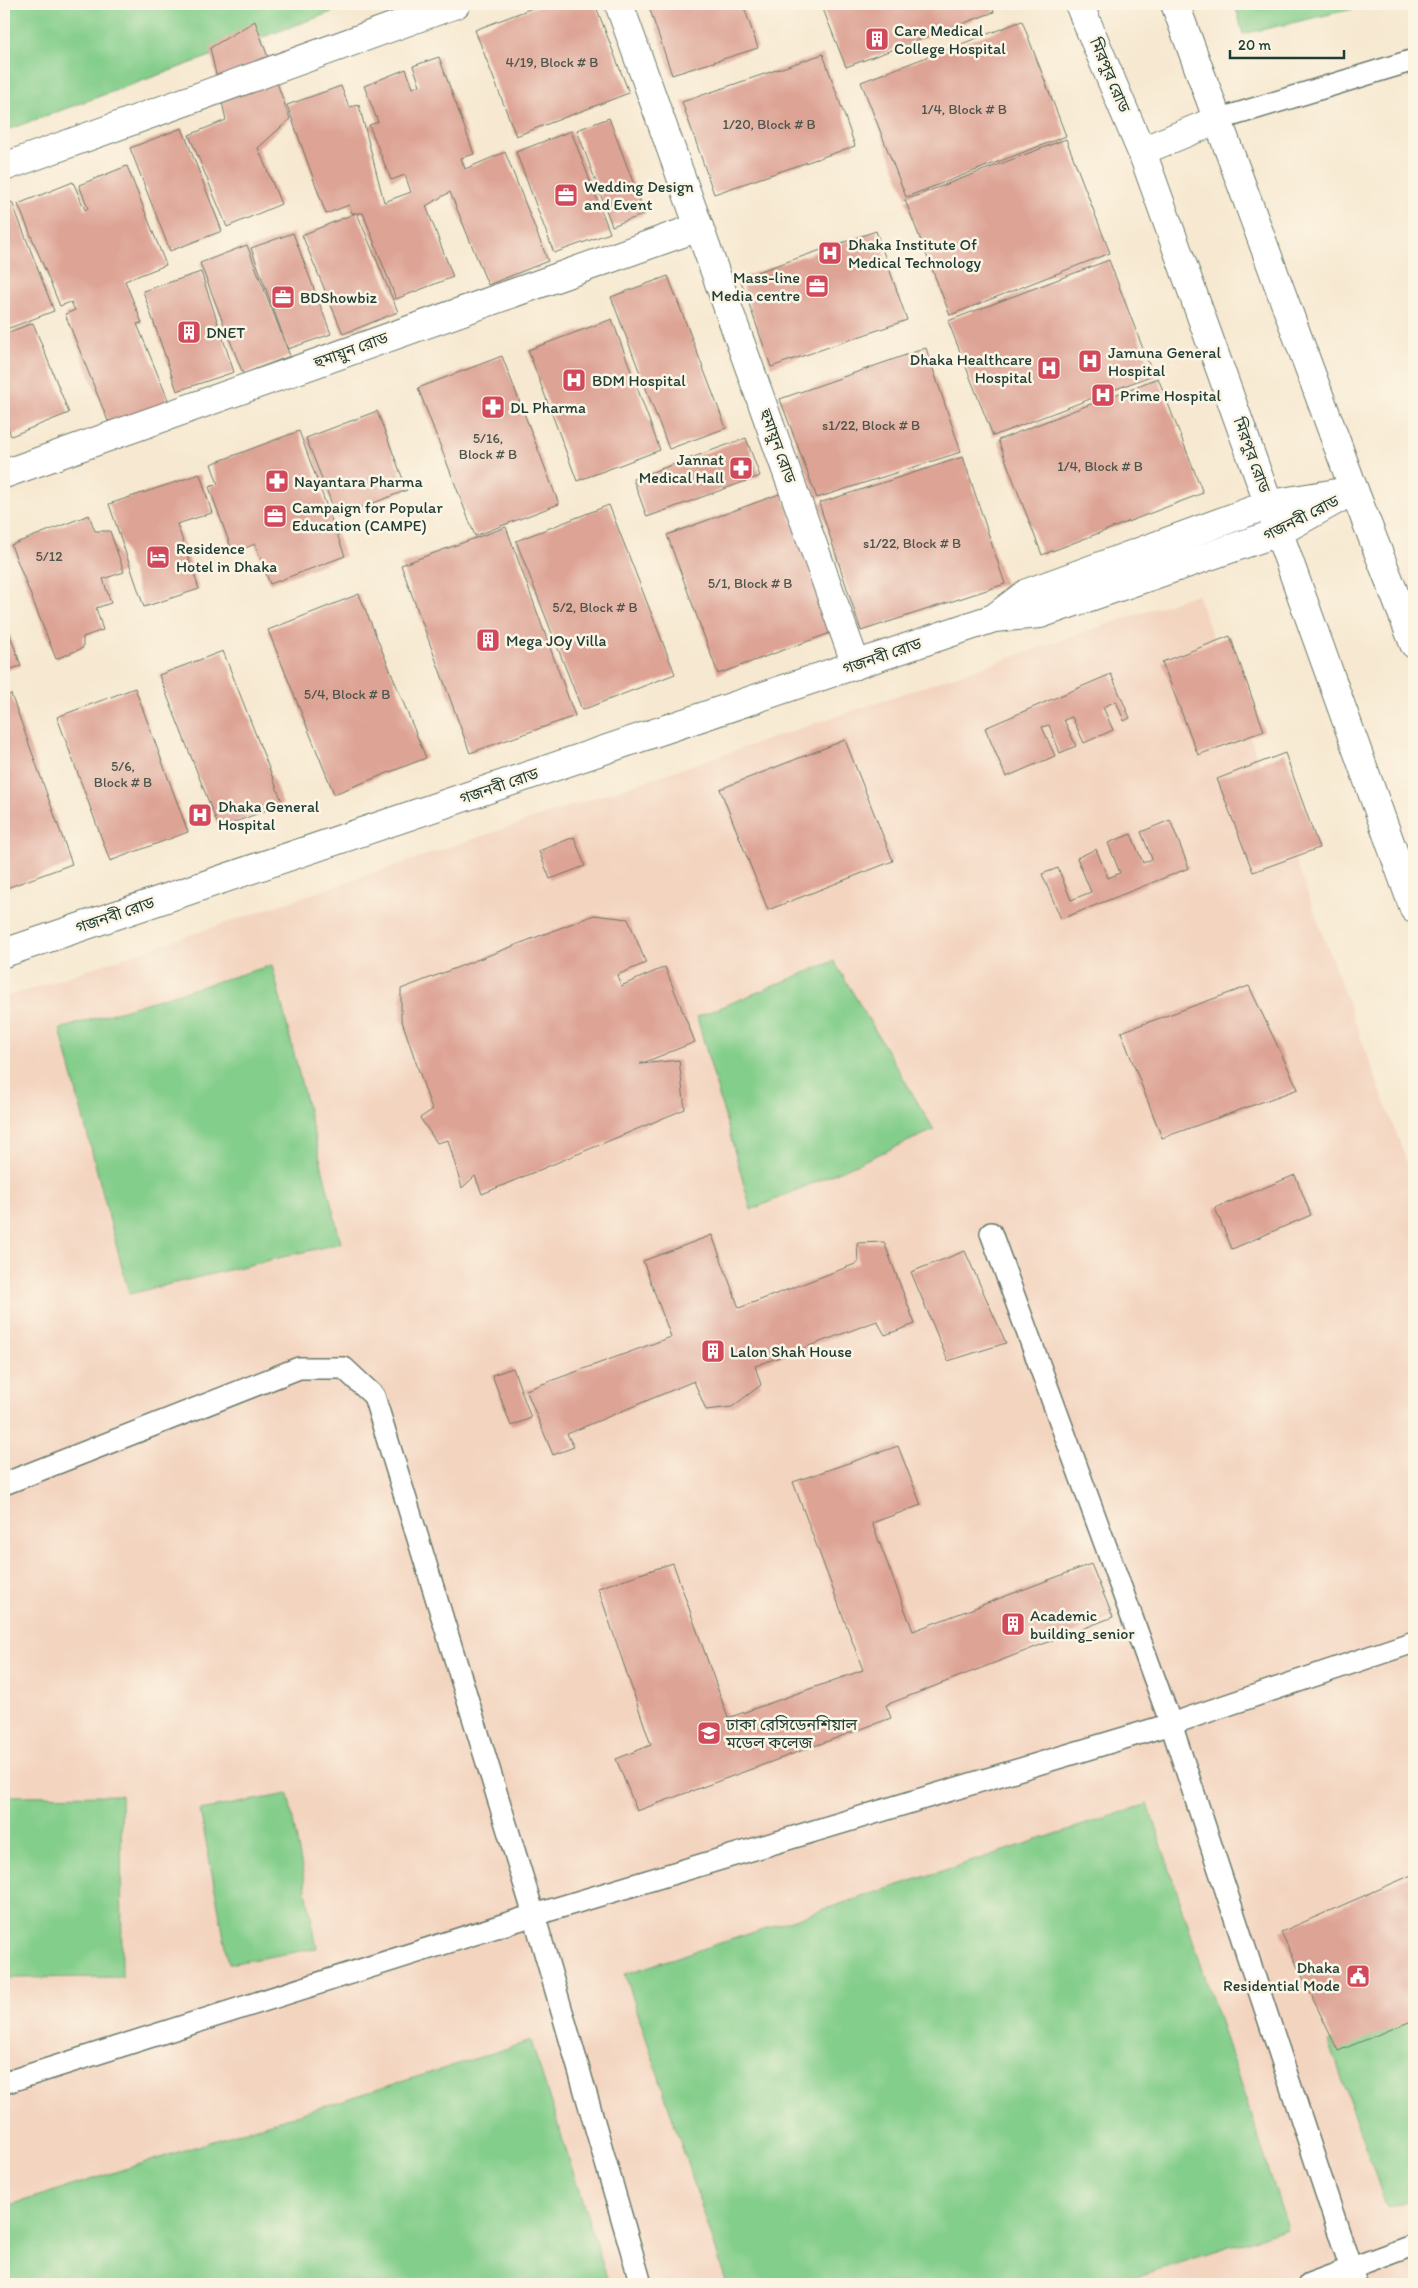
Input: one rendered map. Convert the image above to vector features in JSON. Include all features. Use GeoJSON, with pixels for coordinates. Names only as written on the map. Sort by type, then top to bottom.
{"type":"FeatureCollection","features":[{"type":"Feature","properties":{"kind":"main road"},"geometry":{"type":"LineString","coordinates":[[4,167],[456,4]]}},
{"type":"Feature","properties":{"kind":"main road","name":"হুমায়ুন রোড"},"geometry":{"type":"LineString","coordinates":[[620,4],[856,665]]}},
{"type":"Feature","properties":{"kind":"main road","name":"মিরপুর রোড"},"geometry":{"type":"LineString","coordinates":[[1079,4],[1142,151],[1414,909]]}},
{"type":"Feature","properties":{"kind":"main road"},"geometry":{"type":"LineString","coordinates":[[1175,4],[1354,490],[1414,644]]}},
{"type":"Feature","properties":{"kind":"main road"},"geometry":{"type":"LineString","coordinates":[[1142,151],[1217,120]]}},
{"type":"Feature","properties":{"kind":"main road","name":"হুমায়ুন রোড"},"geometry":{"type":"LineString","coordinates":[[4,474],[699,227]]}},
{"type":"Feature","properties":{"kind":"main road","name":"গজনবী রোড"},"geometry":{"type":"LineString","coordinates":[[994,618],[1027,593],[1270,504],[1354,490]]}},
{"type":"Feature","properties":{"kind":"main road","name":"গজনবী রোড"},"geometry":{"type":"LineString","coordinates":[[4,953],[994,618],[1040,614],[1280,532],[1354,490]]}},
{"type":"Feature","properties":{"kind":"lane"},"geometry":{"type":"LineString","coordinates":[[1217,120],[1414,60]]}},
{"type":"Feature","properties":{"kind":"lane"},"geometry":{"type":"LineString","coordinates":[[991,1233],[1171,1724],[1354,2277]]}},
{"type":"Feature","properties":{"kind":"lane"},"geometry":{"type":"LineString","coordinates":[[7,1478],[299,1368],[344,1368],[374,1396],[534,1915],[641,2284]]}},
{"type":"Feature","properties":{"kind":"lane"},"geometry":{"type":"LineString","coordinates":[[4,2084],[534,1915],[1171,1724],[1414,1642]]}},
{"type":"Feature","properties":{"kind":"lane"},"geometry":{"type":"LineString","coordinates":[[1309,2284],[1354,2277],[1414,2245]]}},
{"type":"Feature","properties":{"kind":"shaded area","name":"ঢাকা রেসিডেনশিয়াল মডেল কলেজ"},"geometry":{"type":"Polygon","coordinates":[[[1197,594],[1414,1181],[1414,2284],[4,2284],[4,998],[1197,594]]]}},
{"type":"Feature","properties":{"kind":"green space"},"geometry":{"type":"Polygon","coordinates":[[[4,4],[354,4],[4,131],[4,4]]]}},
{"type":"Feature","properties":{"kind":"green space"},"geometry":{"type":"Polygon","coordinates":[[[1235,4],[1375,4],[1243,34],[1235,4]]]}},
{"type":"Feature","properties":{"kind":"green space"},"geometry":{"type":"Polygon","coordinates":[[[834,961],[934,1130],[751,1210],[697,1017],[834,961]]]}},
{"type":"Feature","properties":{"kind":"green space"},"geometry":{"type":"Polygon","coordinates":[[[272,965],[341,1243],[129,1294],[60,1029],[272,965]]]}},
{"type":"Feature","properties":{"kind":"green space"},"geometry":{"type":"Polygon","coordinates":[[[288,1794],[317,1948],[229,1964],[200,1810],[288,1794]]]}},
{"type":"Feature","properties":{"kind":"green space"},"geometry":{"type":"Polygon","coordinates":[[[121,1795],[122,1977],[4,1978],[4,1796],[121,1795]]]}},
{"type":"Feature","properties":{"kind":"green space"},"geometry":{"type":"Polygon","coordinates":[[[1148,1804],[1288,2228],[1115,2284],[727,2284],[625,1974],[1148,1804]]]}},
{"type":"Feature","properties":{"kind":"green space"},"geometry":{"type":"Polygon","coordinates":[[[1414,2011],[1414,2198],[1388,2208],[1329,2042],[1414,2011]]]}},
{"type":"Feature","properties":{"kind":"green space"},"geometry":{"type":"Polygon","coordinates":[[[531,2041],[609,2284],[4,2284],[4,2207],[531,2041]]]}},
{"type":"Feature","properties":{"kind":"building"},"geometry":{"type":"Polygon","coordinates":[[[543,4],[595,4],[629,93],[516,136],[475,30],[543,4]]]}},
{"type":"Feature","properties":{"kind":"building"},"geometry":{"type":"Polygon","coordinates":[[[648,4],[743,4],[758,48],[672,75],[648,4]]]}},
{"type":"Feature","properties":{"kind":"building","name":"Care Medical College Hospital"},"geometry":{"type":"Polygon","coordinates":[[[821,4],[991,4],[994,12],[846,67],[821,4]]]}},
{"type":"Feature","properties":{"kind":"building"},"geometry":{"type":"Polygon","coordinates":[[[255,21],[290,119],[258,148],[281,204],[227,227],[189,135],[226,120],[210,48],[255,21]]]}},
{"type":"Feature","properties":{"kind":"building"},"geometry":{"type":"Polygon","coordinates":[[[1022,21],[1066,136],[906,197],[861,82],[1022,21]]]}},
{"type":"Feature","properties":{"kind":"building"},"geometry":{"type":"Polygon","coordinates":[[[823,54],[855,146],[714,194],[682,102],[823,54]]]}},
{"type":"Feature","properties":{"kind":"building"},"geometry":{"type":"Polygon","coordinates":[[[439,57],[474,154],[461,158],[465,169],[505,152],[548,261],[488,285],[450,192],[426,206],[453,277],[396,299],[363,213],[357,213],[398,312],[343,334],[302,235],[356,213],[352,213],[349,205],[326,214],[287,105],[341,86],[349,107],[359,105],[384,202],[411,192],[405,175],[391,180],[369,125],[378,122],[364,86],[406,69],[413,88],[420,85],[413,66],[439,57]]]}},
{"type":"Feature","properties":{"kind":"building"},"geometry":{"type":"Polygon","coordinates":[[[609,118],[645,214],[612,226],[577,130],[609,118]]]}},
{"type":"Feature","properties":{"kind":"building"},"geometry":{"type":"Polygon","coordinates":[[[182,128],[222,231],[170,251],[130,148],[182,128]]]}},
{"type":"Feature","properties":{"kind":"building"},"geometry":{"type":"Polygon","coordinates":[[[571,131],[610,233],[554,253],[516,152],[571,131]]]}},
{"type":"Feature","properties":{"kind":"building"},"geometry":{"type":"Polygon","coordinates":[[[1066,139],[1110,253],[950,315],[905,200],[1066,139]]]}},
{"type":"Feature","properties":{"kind":"building"},"geometry":{"type":"Polygon","coordinates":[[[127,166],[166,265],[125,281],[142,323],[137,324],[169,402],[127,419],[108,421],[65,314],[75,310],[71,302],[60,306],[18,204],[73,182],[85,210],[88,208],[79,185],[127,166]]]}},
{"type":"Feature","properties":{"kind":"building"},"geometry":{"type":"Polygon","coordinates":[[[12,202],[54,311],[4,330],[4,205],[12,202]]]}},
{"type":"Feature","properties":{"kind":"building"},"geometry":{"type":"Polygon","coordinates":[[[876,231],[907,320],[771,367],[740,278],[876,231]]]}},
{"type":"Feature","properties":{"kind":"building"},"geometry":{"type":"Polygon","coordinates":[[[293,233],[331,334],[288,349],[251,248],[293,233]]]}},
{"type":"Feature","properties":{"kind":"building"},"geometry":{"type":"Polygon","coordinates":[[[247,245],[290,356],[243,374],[200,263],[247,245]]]}},
{"type":"Feature","properties":{"kind":"building"},"geometry":{"type":"Polygon","coordinates":[[[1109,260],[1153,375],[993,436],[948,321],[1109,260]]]}},
{"type":"Feature","properties":{"kind":"building","name":"DNET"},"geometry":{"type":"Polygon","coordinates":[[[201,272],[234,372],[177,391],[143,291],[201,272]]]}},
{"type":"Feature","properties":{"kind":"building"},"geometry":{"type":"Polygon","coordinates":[[[668,276],[726,428],[669,449],[611,297],[668,276]]]}},
{"type":"Feature","properties":{"kind":"building"},"geometry":{"type":"Polygon","coordinates":[[[612,319],[660,450],[577,481],[528,350],[612,319]]]}},
{"type":"Feature","properties":{"kind":"building"},"geometry":{"type":"Polygon","coordinates":[[[33,323],[69,413],[11,436],[4,417],[4,334],[33,323]]]}},
{"type":"Feature","properties":{"kind":"building"},"geometry":{"type":"Polygon","coordinates":[[[926,348],[961,452],[817,498],[780,399],[926,348]]]}},
{"type":"Feature","properties":{"kind":"building"},"geometry":{"type":"Polygon","coordinates":[[[502,356],[559,504],[475,536],[418,388],[502,356]]]}},
{"type":"Feature","properties":{"kind":"building"},"geometry":{"type":"Polygon","coordinates":[[[1158,378],[1203,493],[1042,555],[998,440],[1158,378]]]}},
{"type":"Feature","properties":{"kind":"building"},"geometry":{"type":"Polygon","coordinates":[[[377,411],[407,490],[337,517],[306,438],[377,411]]]}},
{"type":"Feature","properties":{"kind":"building","name":"Campaign for Popular Education (CAMPE)"},"geometry":{"type":"Polygon","coordinates":[[[299,431],[345,556],[270,584],[255,544],[233,553],[209,487],[218,484],[211,464],[299,431]]]}},
{"type":"Feature","properties":{"kind":"building"},"geometry":{"type":"Polygon","coordinates":[[[746,438],[760,476],[647,517],[633,479],[746,438]]]}},
{"type":"Feature","properties":{"kind":"building"},"geometry":{"type":"Polygon","coordinates":[[[963,457],[1005,584],[861,631],[819,503],[963,457]]]}},
{"type":"Feature","properties":{"kind":"building","name":"Residence Hotel in Dhaka"},"geometry":{"type":"Polygon","coordinates":[[[200,474],[212,513],[177,524],[199,589],[144,607],[109,504],[200,474]]]}},
{"type":"Feature","properties":{"kind":"building"},"geometry":{"type":"Polygon","coordinates":[[[782,493],[833,632],[718,674],[667,535],[782,493]]]}},
{"type":"Feature","properties":{"kind":"building"},"geometry":{"type":"Polygon","coordinates":[[[609,505],[675,674],[582,710],[516,541],[609,505]]]}},
{"type":"Feature","properties":{"kind":"building"},"geometry":{"type":"Polygon","coordinates":[[[89,515],[95,531],[110,531],[124,572],[103,579],[111,603],[96,608],[103,630],[83,637],[83,648],[56,659],[11,545],[89,515]]]}},
{"type":"Feature","properties":{"kind":"building","name":"Mega JOy Villa"},"geometry":{"type":"Polygon","coordinates":[[[506,527],[575,716],[470,753],[401,565],[506,527]]]}},
{"type":"Feature","properties":{"kind":"building"},"geometry":{"type":"Polygon","coordinates":[[[359,594],[426,758],[334,794],[268,630],[359,594]]]}},
{"type":"Feature","properties":{"kind":"building"},"geometry":{"type":"Polygon","coordinates":[[[4,618],[21,666],[4,671],[4,618]]]}},
{"type":"Feature","properties":{"kind":"building"},"geometry":{"type":"Polygon","coordinates":[[[1230,636],[1264,731],[1198,755],[1162,662],[1230,636]]]}},
{"type":"Feature","properties":{"kind":"building"},"geometry":{"type":"Polygon","coordinates":[[[223,651],[283,804],[219,828],[159,675],[223,651]]]}},
{"type":"Feature","properties":{"kind":"building"},"geometry":{"type":"Polygon","coordinates":[[[1111,674],[1130,718],[1124,721],[1116,701],[1103,707],[1113,730],[1084,743],[1072,717],[1064,720],[1076,746],[1060,753],[1049,725],[1042,727],[1055,756],[1006,777],[985,728],[1111,674]]]}},
{"type":"Feature","properties":{"kind":"building"},"geometry":{"type":"Polygon","coordinates":[[[135,688],[188,832],[110,861],[57,717],[135,688]]]}},
{"type":"Feature","properties":{"kind":"building"},"geometry":{"type":"Polygon","coordinates":[[[11,694],[72,864],[4,889],[4,697],[11,694]]]}},
{"type":"Feature","properties":{"kind":"building"},"geometry":{"type":"Polygon","coordinates":[[[845,740],[893,861],[768,910],[720,789],[845,740]]]}},
{"type":"Feature","properties":{"kind":"building"},"geometry":{"type":"Polygon","coordinates":[[[1285,753],[1319,848],[1253,872],[1217,779],[1285,753]]]}},
{"type":"Feature","properties":{"kind":"building"},"geometry":{"type":"Polygon","coordinates":[[[1170,820],[1189,868],[1061,919],[1042,874],[1058,868],[1071,900],[1091,892],[1077,858],[1096,849],[1108,878],[1120,873],[1108,843],[1131,834],[1143,863],[1152,859],[1141,832],[1170,820]]]}},
{"type":"Feature","properties":{"kind":"building"},"geometry":{"type":"Polygon","coordinates":[[[574,837],[585,866],[550,879],[539,851],[574,837]]]}},
{"type":"Feature","properties":{"kind":"building"},"geometry":{"type":"Polygon","coordinates":[[[594,915],[628,919],[646,963],[617,975],[621,986],[665,967],[695,1042],[640,1064],[679,1060],[685,1109],[482,1194],[475,1176],[462,1188],[448,1140],[437,1143],[420,1118],[432,1110],[401,1018],[401,989],[594,915]]]}},
{"type":"Feature","properties":{"kind":"building"},"geometry":{"type":"Polygon","coordinates":[[[1249,986],[1298,1089],[1162,1138],[1121,1032],[1249,986]]]}},
{"type":"Feature","properties":{"kind":"building"},"geometry":{"type":"Polygon","coordinates":[[[1295,1175],[1311,1215],[1232,1249],[1215,1208],[1295,1175]]]}},
{"type":"Feature","properties":{"kind":"building","name":"Lalon Shah House"},"geometry":{"type":"Polygon","coordinates":[[[712,1235],[739,1308],[858,1263],[857,1243],[884,1242],[915,1324],[885,1335],[877,1321],[755,1366],[761,1385],[732,1407],[706,1410],[694,1381],[567,1434],[574,1447],[553,1455],[526,1390],[671,1337],[643,1261],[712,1235]]]}},
{"type":"Feature","properties":{"kind":"building"},"geometry":{"type":"Polygon","coordinates":[[[965,1251],[1006,1343],[948,1361],[911,1272],[965,1251]]]}},
{"type":"Feature","properties":{"kind":"building"},"geometry":{"type":"Polygon","coordinates":[[[513,1368],[531,1418],[511,1426],[492,1375],[513,1368]]]}},
{"type":"Feature","properties":{"kind":"building","name":"Academic building_senior"},"geometry":{"type":"Polygon","coordinates":[[[898,1446],[921,1505],[872,1523],[913,1631],[1091,1564],[1113,1617],[886,1705],[891,1718],[637,1811],[616,1759],[651,1745],[598,1588],[673,1563],[728,1718],[863,1670],[793,1482],[898,1446]]]}},
{"type":"Feature","properties":{"kind":"building","name":"Dhaka Residential Mode"},"geometry":{"type":"Polygon","coordinates":[[[1414,1874],[1414,2020],[1338,2051],[1281,1932],[1414,1874]]]}},
{"type":"Feature","properties":{"kind":"place","name":"Care Medical College Hospital"},"geometry":{"type":"Point","coordinates":[877,39]}},
{"type":"Feature","properties":{"kind":"place","name":"Wedding Design and Event"},"geometry":{"type":"Point","coordinates":[566,195]}},
{"type":"Feature","properties":{"kind":"place","name":"Dhaka Institute Of Medical Technology"},"geometry":{"type":"Point","coordinates":[830,253]}},
{"type":"Feature","properties":{"kind":"place","name":"Mass-line Media centre"},"geometry":{"type":"Point","coordinates":[817,286]}},
{"type":"Feature","properties":{"kind":"place","name":"BDShowbiz"},"geometry":{"type":"Point","coordinates":[283,297]}},
{"type":"Feature","properties":{"kind":"place","name":"DNET"},"geometry":{"type":"Point","coordinates":[189,332]}},
{"type":"Feature","properties":{"kind":"place","name":"Jamuna General Hospital"},"geometry":{"type":"Point","coordinates":[1090,361]}},
{"type":"Feature","properties":{"kind":"place","name":"Dhaka Healthcare Hospital"},"geometry":{"type":"Point","coordinates":[1049,368]}},
{"type":"Feature","properties":{"kind":"place","name":"BDM Hospital"},"geometry":{"type":"Point","coordinates":[574,380]}},
{"type":"Feature","properties":{"kind":"place","name":"Prime Hospital"},"geometry":{"type":"Point","coordinates":[1103,395]}},
{"type":"Feature","properties":{"kind":"place","name":"DL Pharma"},"geometry":{"type":"Point","coordinates":[493,407]}},
{"type":"Feature","properties":{"kind":"place","name":"Jannat Medical Hall"},"geometry":{"type":"Point","coordinates":[741,468]}},
{"type":"Feature","properties":{"kind":"place","name":"Nayantara Pharma"},"geometry":{"type":"Point","coordinates":[277,481]}},
{"type":"Feature","properties":{"kind":"place","name":"Campaign for Popular Education (CAMPE)"},"geometry":{"type":"Point","coordinates":[275,516]}},
{"type":"Feature","properties":{"kind":"place","name":"Residence Hotel in Dhaka"},"geometry":{"type":"Point","coordinates":[158,557]}},
{"type":"Feature","properties":{"kind":"place","name":"Mega JOy Villa"},"geometry":{"type":"Point","coordinates":[488,640]}},
{"type":"Feature","properties":{"kind":"place","name":"Dhaka General Hospital"},"geometry":{"type":"Point","coordinates":[200,815]}},
{"type":"Feature","properties":{"kind":"place","name":"Lalon Shah House"},"geometry":{"type":"Point","coordinates":[713,1351]}},
{"type":"Feature","properties":{"kind":"place","name":"Academic building_senior"},"geometry":{"type":"Point","coordinates":[1013,1624]}},
{"type":"Feature","properties":{"kind":"place","name":"ঢাকা রেসিডেনশিয়াল মডেল কলেজ"},"geometry":{"type":"Point","coordinates":[709,1733]}},
{"type":"Feature","properties":{"kind":"place","name":"Dhaka Residential Mode"},"geometry":{"type":"Point","coordinates":[1358,1976]}}]}
